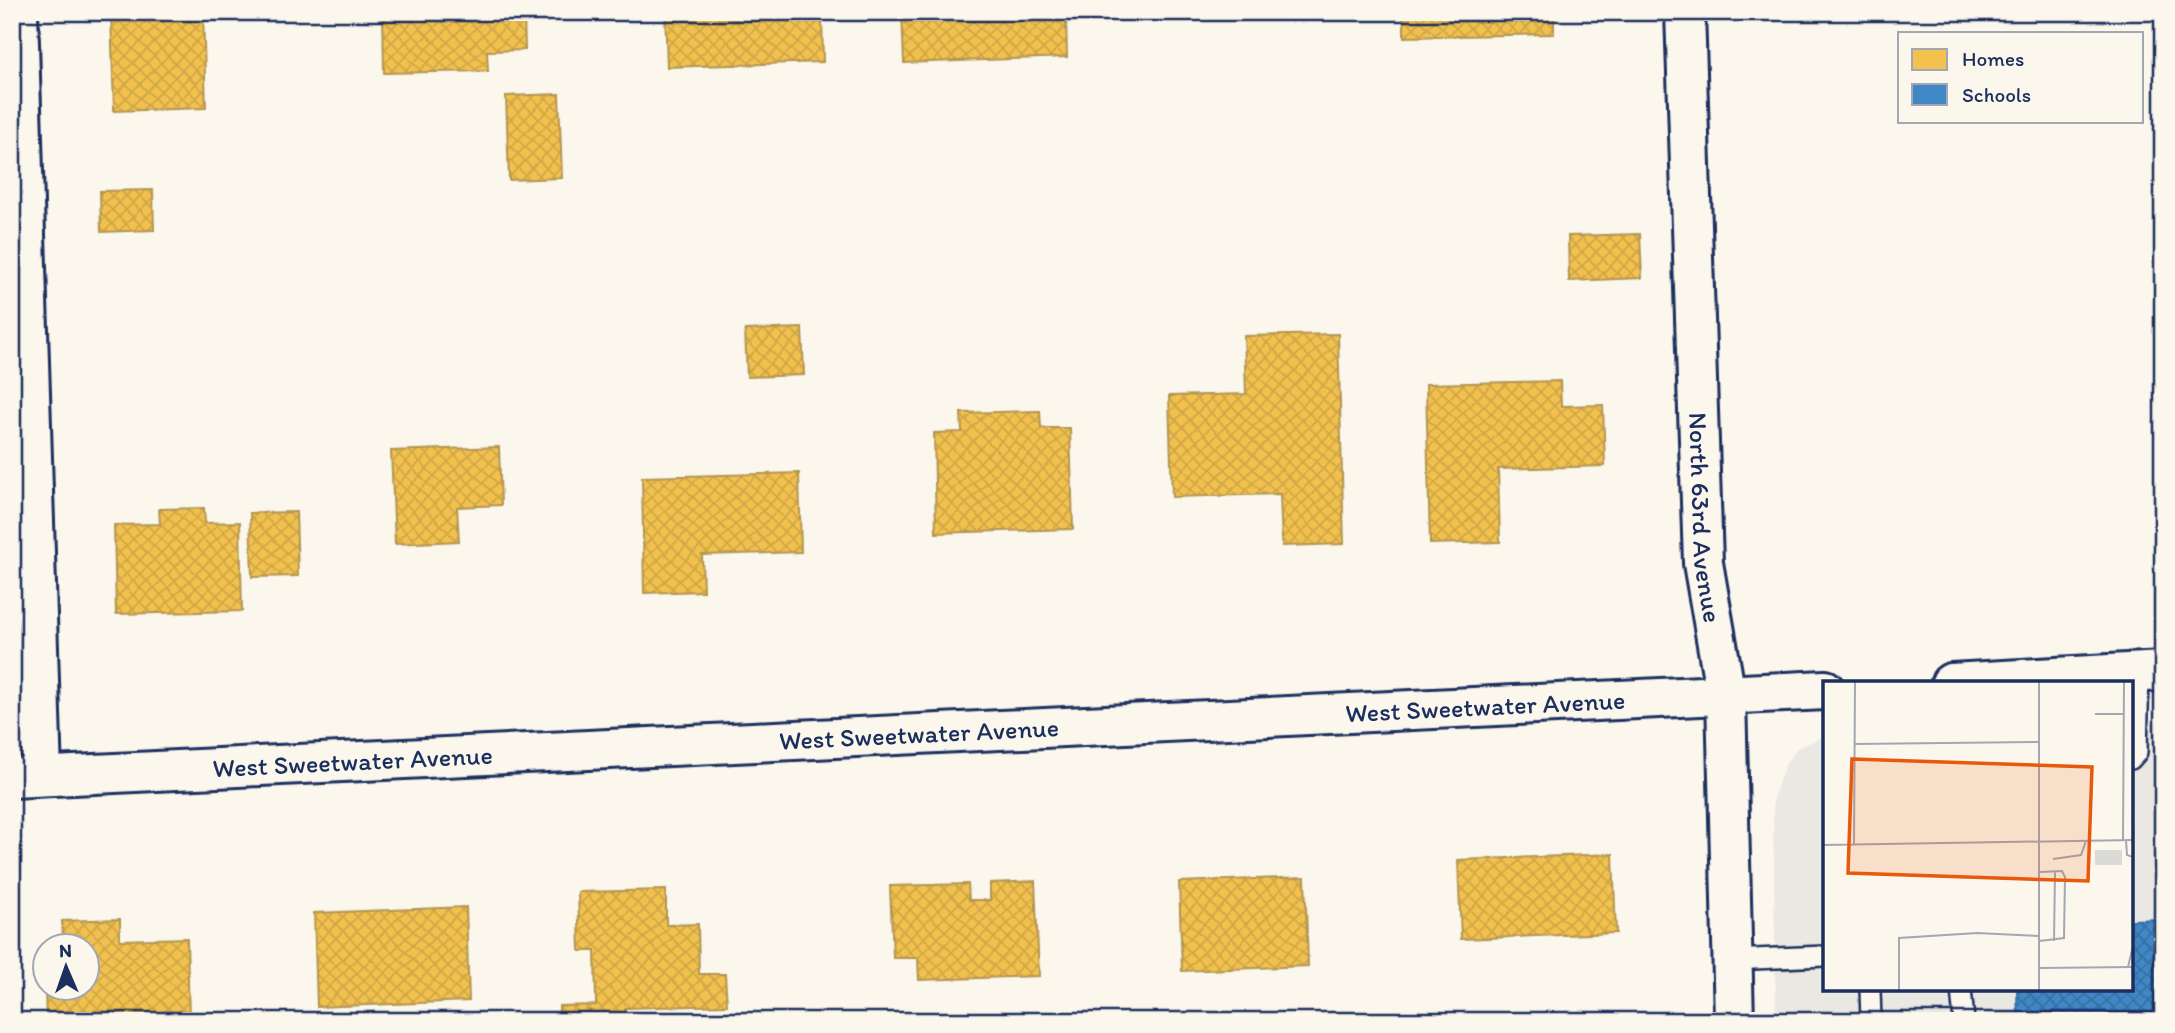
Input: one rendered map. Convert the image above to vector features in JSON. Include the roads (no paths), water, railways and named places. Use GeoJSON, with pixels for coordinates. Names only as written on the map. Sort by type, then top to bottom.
{"type":"FeatureCollection","features":[{"type":"Feature","properties":{"kind":"street"},"geometry":{"type":"LineString","coordinates":[[18,12],[27,777]]}},
{"type":"Feature","properties":{"kind":"street","name":"North 63rd Avenue"},"geometry":{"type":"LineString","coordinates":[[1685,12],[1703,563],[1726,696],[1734,1021]]}},
{"type":"Feature","properties":{"kind":"street"},"geometry":{"type":"LineString","coordinates":[[1984,681],[2151,671]]}},
{"type":"Feature","properties":{"kind":"street","name":"West Sweetwater Avenue"},"geometry":{"type":"LineString","coordinates":[[27,777],[1823,690]]}},
{"type":"Feature","properties":{"kind":"lane"},"geometry":{"type":"LineString","coordinates":[[2133,757],[2137,752],[2151,671]]}},
{"type":"Feature","properties":{"kind":"lane"},"geometry":{"type":"LineString","coordinates":[[1732,960],[1823,956]]}},
{"type":"Feature","properties":{"kind":"lane"},"geometry":{"type":"LineString","coordinates":[[1870,991],[1871,1021]]}},
{"type":"Feature","properties":{"kind":"lane"},"geometry":{"type":"LineString","coordinates":[[1962,991],[1964,1021]]}}]}
